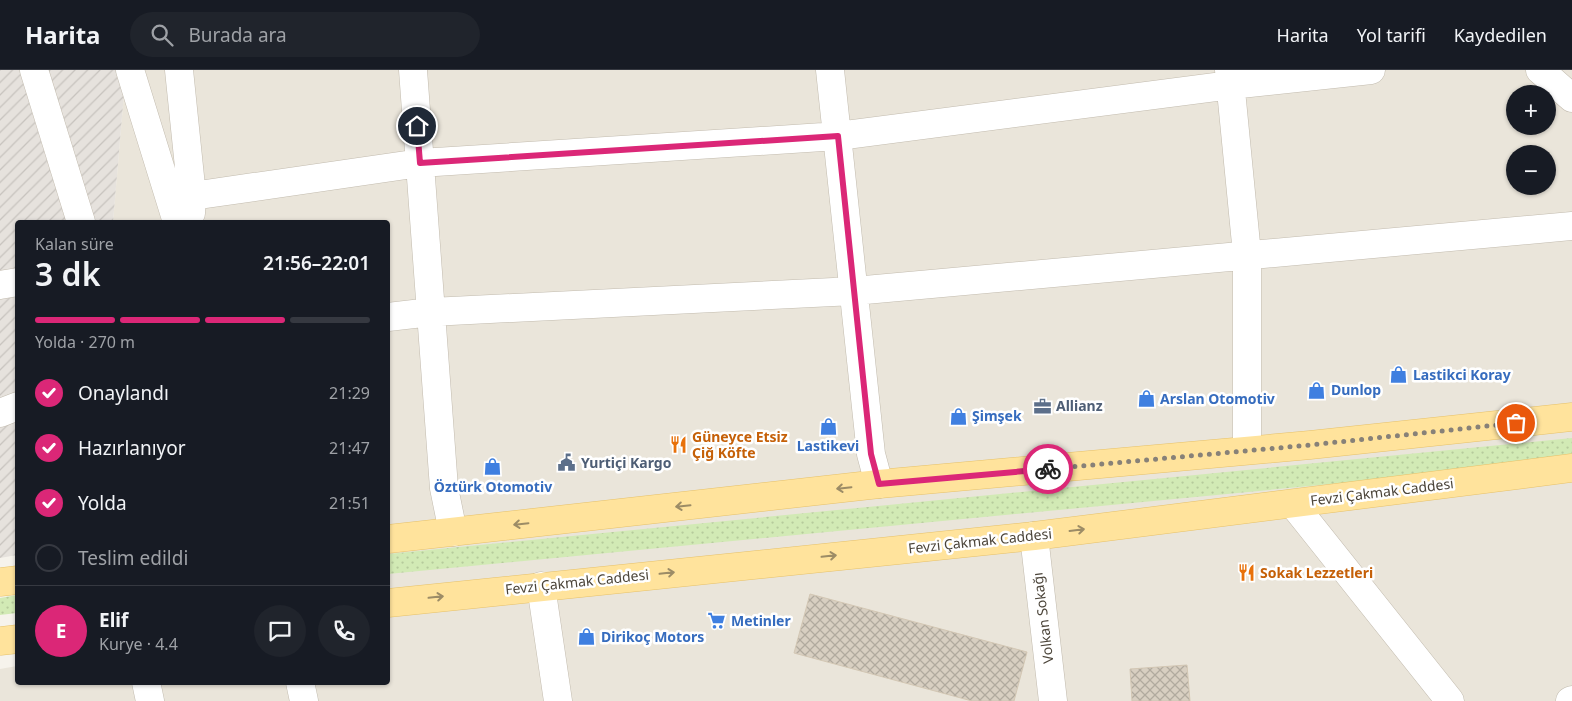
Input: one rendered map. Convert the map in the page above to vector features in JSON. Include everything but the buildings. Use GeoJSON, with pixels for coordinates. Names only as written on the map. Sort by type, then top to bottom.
{"type":"FeatureCollection","features":[{"type":"Feature","properties":{"kind":"main road"},"geometry":{"type":"LineString","coordinates":[[390,539],[879,484],[1247,450],[1572,417]]}},
{"type":"Feature","properties":{"kind":"main road","name":"Fevzi Çakmak Caddesi"},"geometry":{"type":"LineString","coordinates":[[390,603],[1034,536],[1572,468]]}},
{"type":"Feature","properties":{"kind":"main road"},"geometry":{"type":"LineString","coordinates":[[0,582],[15,580]]}},
{"type":"Feature","properties":{"kind":"main road"},"geometry":{"type":"LineString","coordinates":[[0,641],[15,639]]}},
{"type":"Feature","properties":{"kind":"street"},"geometry":{"type":"LineString","coordinates":[[34,70],[80,220]]}},
{"type":"Feature","properties":{"kind":"street"},"geometry":{"type":"LineString","coordinates":[[130,70],[176,220]]}},
{"type":"Feature","properties":{"kind":"street"},"geometry":{"type":"LineString","coordinates":[[179,70],[191,209],[420,163],[838,136],[1230,77],[1372,70]]}},
{"type":"Feature","properties":{"kind":"street"},"geometry":{"type":"LineString","coordinates":[[413,70],[444,488],[453,532]]}},
{"type":"Feature","properties":{"kind":"street"},"geometry":{"type":"LineString","coordinates":[[830,70],[871,454],[879,484]]}},
{"type":"Feature","properties":{"kind":"street"},"geometry":{"type":"LineString","coordinates":[[1540,70],[1572,98]]}},
{"type":"Feature","properties":{"kind":"street"},"geometry":{"type":"LineString","coordinates":[[1230,77],[1247,254],[1247,450]]}},
{"type":"Feature","properties":{"kind":"street"},"geometry":{"type":"LineString","coordinates":[[390,317],[431,312],[854,291],[1572,226]]}},
{"type":"Feature","properties":{"kind":"street"},"geometry":{"type":"LineString","coordinates":[[0,413],[15,407]]}},
{"type":"Feature","properties":{"kind":"street"},"geometry":{"type":"LineString","coordinates":[[1293,504],[1450,701]]}},
{"type":"Feature","properties":{"kind":"street","name":"Volkan Sokağı"},"geometry":{"type":"LineString","coordinates":[[1034,536],[1053,701]]}},
{"type":"Feature","properties":{"kind":"street"},"geometry":{"type":"LineString","coordinates":[[541,586],[558,701]]}},
{"type":"Feature","properties":{"kind":"street"},"geometry":{"type":"LineString","coordinates":[[147,685],[150,701]]}},
{"type":"Feature","properties":{"kind":"street"},"geometry":{"type":"LineString","coordinates":[[301,685],[304,701]]}},
{"type":"Feature","properties":{"kind":"shaded area"},"geometry":{"type":"Polygon","coordinates":[[[0,70],[126,70],[113,220],[15,220],[15,555],[0,558],[0,70]]]}},
{"type":"Feature","properties":{"kind":"shaded area"},"geometry":{"type":"Polygon","coordinates":[[[126,70],[1572,70],[1572,701],[0,701],[0,669],[15,666],[15,685],[390,685],[390,220],[113,220],[126,70]]]}},
{"type":"Feature","properties":{"kind":"green space"},"geometry":{"type":"Polygon","coordinates":[[[1572,438],[1572,461],[390,574],[390,554],[1572,438]]]}},
{"type":"Feature","properties":{"kind":"green space"},"geometry":{"type":"Polygon","coordinates":[[[15,595],[15,613],[0,615],[0,598],[15,595]]]}},
{"type":"Feature","properties":{"kind":"way so far"},"geometry":{"type":"LineString","coordinates":[[1048,469],[1310,445],[1516,423]]}},
{"type":"Feature","properties":{"kind":"place","name":"Lastikci Koray"},"geometry":{"type":"Point","coordinates":[1399,375]}},
{"type":"Feature","properties":{"kind":"place","name":"Dunlop"},"geometry":{"type":"Point","coordinates":[1317,390]}},
{"type":"Feature","properties":{"kind":"place","name":"Arslan Otomotiv"},"geometry":{"type":"Point","coordinates":[1146,399]}},
{"type":"Feature","properties":{"kind":"place","name":"Allianz"},"geometry":{"type":"Point","coordinates":[1042,406]}},
{"type":"Feature","properties":{"kind":"place","name":"Şimşek"},"geometry":{"type":"Point","coordinates":[958,416]}},
{"type":"Feature","properties":{"kind":"place","name":"Lastikevi"},"geometry":{"type":"Point","coordinates":[828,426]}},
{"type":"Feature","properties":{"kind":"place","name":"Güneyce Etsiz Çiğ Köfte"},"geometry":{"type":"Point","coordinates":[678,445]}},
{"type":"Feature","properties":{"kind":"place","name":"Yurtiçi Kargo"},"geometry":{"type":"Point","coordinates":[567,463]}},
{"type":"Feature","properties":{"kind":"place","name":"Öztürk Otomotiv"},"geometry":{"type":"Point","coordinates":[493,467]}},
{"type":"Feature","properties":{"kind":"place","name":"Sokak Lezzetleri"},"geometry":{"type":"Point","coordinates":[1246,573]}},
{"type":"Feature","properties":{"kind":"place","name":"Metinler"},"geometry":{"type":"Point","coordinates":[717,621]}},
{"type":"Feature","properties":{"kind":"place","name":"Dirikoç Motors"},"geometry":{"type":"Point","coordinates":[587,637]}},
{"type":"Feature","properties":{"kind":"route"},"geometry":{"type":"LineString","coordinates":[[417,126],[420,163],[838,136],[871,454],[879,484],[1048,469]]}}]}
